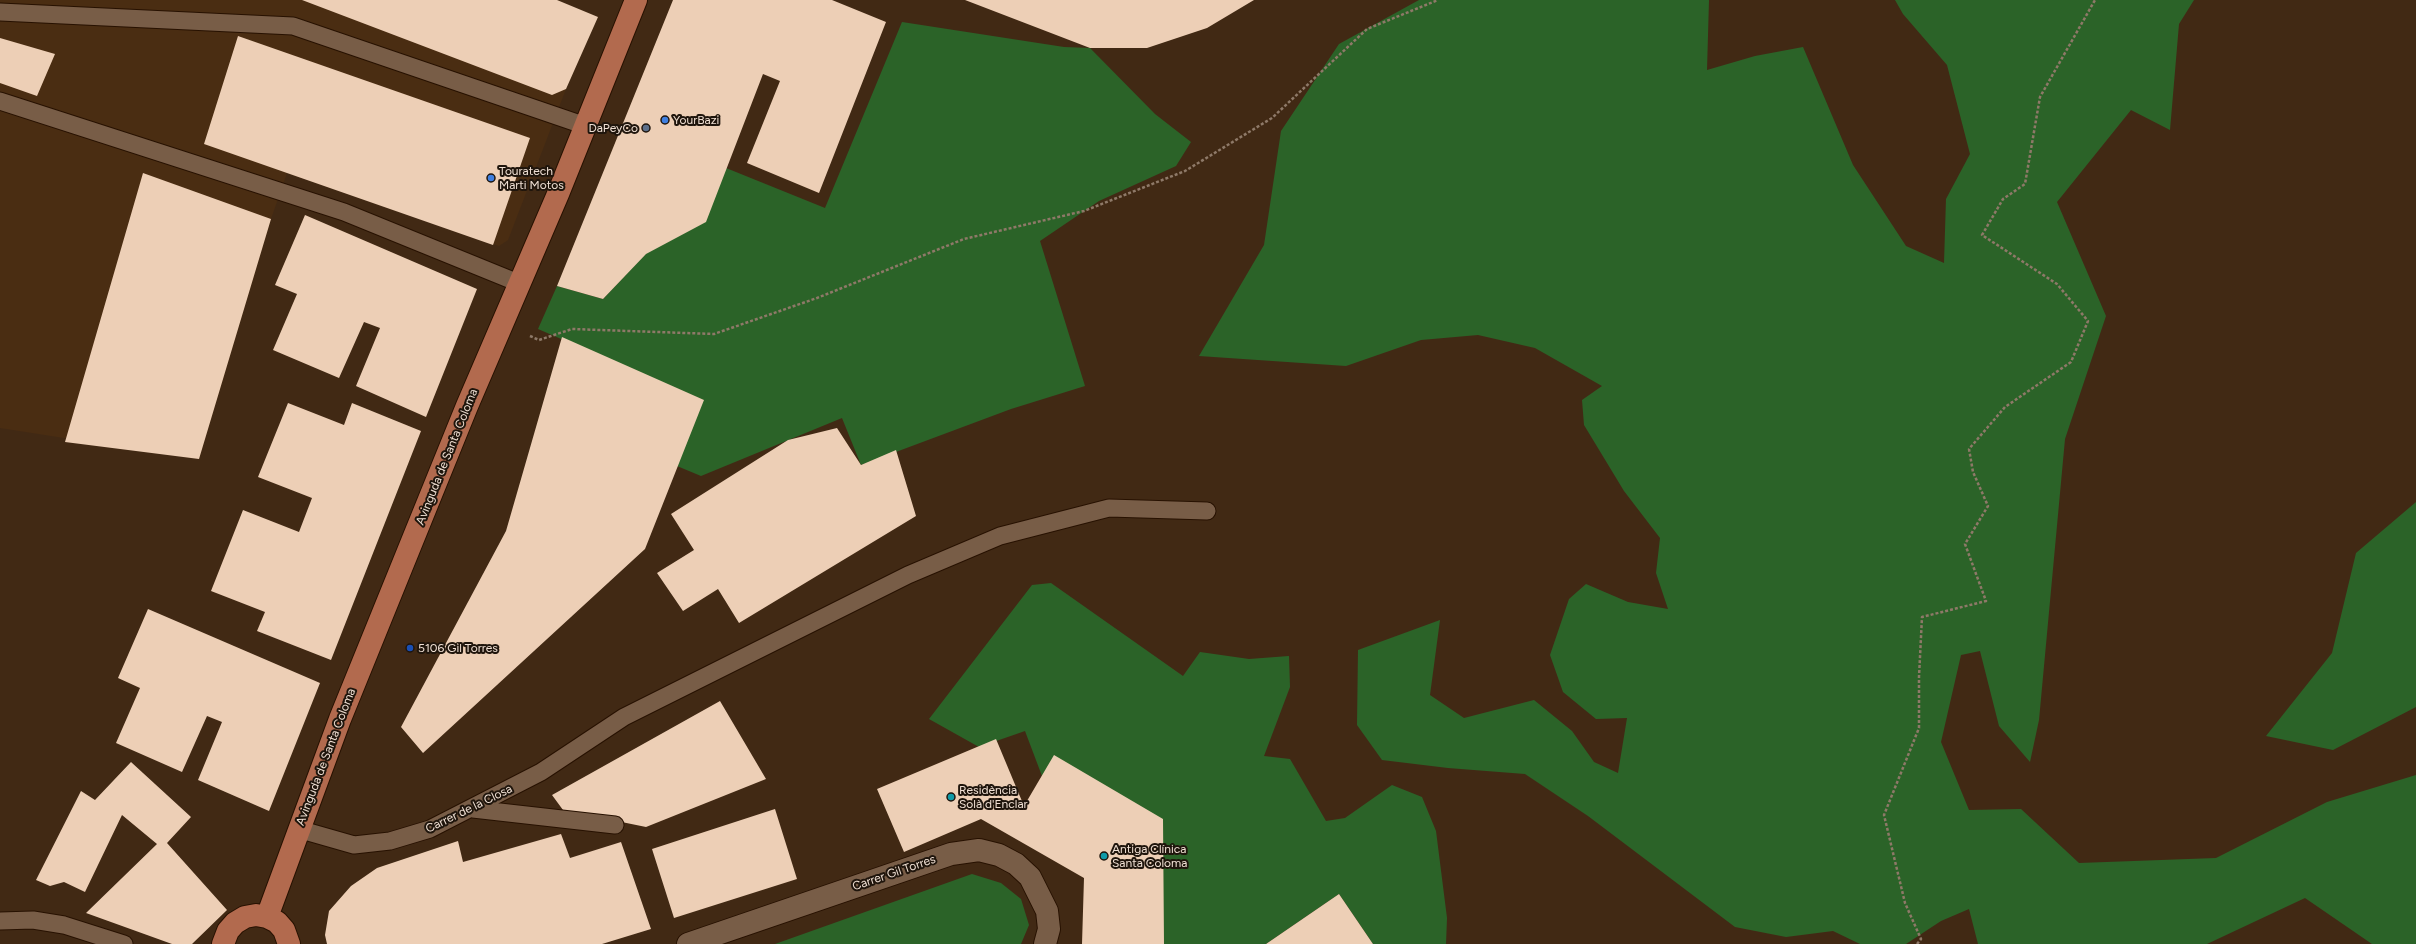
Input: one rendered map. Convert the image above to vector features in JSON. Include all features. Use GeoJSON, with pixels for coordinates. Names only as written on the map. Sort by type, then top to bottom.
{"type":"FeatureCollection","features":[{"type":"Feature","properties":{"kind":"main road","name":"Avinguda de Santa Coloma"},"geometry":{"type":"LineString","coordinates":[[267,917],[298,829],[464,414],[521,284],[586,126],[630,2]]}},
{"type":"Feature","properties":{"kind":"main road"},"geometry":{"type":"LineString","coordinates":[[223,944],[228,931],[240,920],[256,915],[267,917],[284,930],[289,944]]}},
{"type":"Feature","properties":{"kind":"street","name":"Carrer Gil Torres"},"geometry":{"type":"LineString","coordinates":[[688,944],[951,854],[979,850],[999,855],[1016,864],[1030,877],[1046,911],[1049,929],[1045,944]]}},
{"type":"Feature","properties":{"kind":"lane"},"geometry":{"type":"LineString","coordinates":[[0,12],[293,26],[586,126]]}},
{"type":"Feature","properties":{"kind":"lane"},"geometry":{"type":"LineString","coordinates":[[0,101],[344,212],[521,284]]}},
{"type":"Feature","properties":{"kind":"lane","name":"Carrer de la Closa"},"geometry":{"type":"LineString","coordinates":[[298,829],[354,845],[390,842],[430,829],[473,809],[541,772],[624,717],[908,575],[1000,536],[1109,508],[1207,511]]}},
{"type":"Feature","properties":{"kind":"lane"},"geometry":{"type":"LineString","coordinates":[[473,809],[615,825]]}},
{"type":"Feature","properties":{"kind":"lane"},"geometry":{"type":"LineString","coordinates":[[0,921],[33,920],[64,925],[124,944]]}},
{"type":"Feature","properties":{"kind":"path"},"geometry":{"type":"LineString","coordinates":[[503,325],[539,340],[572,329],[714,334],[817,298],[964,239],[1084,211],[1185,171],[1272,118],[1367,29],[1438,0]]}},
{"type":"Feature","properties":{"kind":"path"},"geometry":{"type":"LineString","coordinates":[[1917,944],[1921,939],[1905,903],[1884,815],[1919,728],[1919,677],[1922,617],[1986,601],[1965,544],[1988,506],[1973,472],[1969,449],[2005,407],[2071,362],[2088,321],[2056,284],[1982,235],[2003,199],[2025,184],[2040,97],[2095,0]]}},
{"type":"Feature","properties":{"kind":"shaded area"},"geometry":{"type":"Polygon","coordinates":[[[0,0],[302,0],[566,89],[508,240],[499,246],[287,173],[271,219],[199,459],[0,428],[0,0]]]}},
{"type":"Feature","properties":{"kind":"green space"},"geometry":{"type":"Polygon","coordinates":[[[1419,0],[1709,0],[1707,70],[1755,56],[1803,47],[1853,165],[1906,246],[1944,263],[1946,199],[1970,154],[1947,65],[1903,14],[1895,0],[2194,0],[2179,24],[2170,130],[2131,110],[2057,202],[2106,316],[2065,439],[2039,720],[2030,762],[1999,726],[1980,651],[1961,655],[1941,742],[1969,810],[2021,809],[2079,863],[2216,858],[2327,802],[2416,775],[2416,944],[2372,944],[2305,898],[2207,944],[1978,944],[1969,909],[1941,921],[1906,944],[1860,944],[1833,931],[1786,937],[1735,927],[1588,816],[1525,774],[1448,768],[1382,760],[1357,725],[1358,650],[1440,620],[1430,695],[1464,718],[1534,700],[1572,731],[1594,762],[1618,773],[1627,718],[1596,719],[1563,692],[1550,655],[1569,599],[1586,584],[1628,602],[1668,609],[1656,573],[1660,538],[1624,491],[1584,425],[1582,400],[1602,386],[1535,348],[1478,335],[1421,340],[1346,366],[1199,356],[1264,245],[1281,131],[1339,44],[1419,0]]]}},
{"type":"Feature","properties":{"kind":"green space"},"geometry":{"type":"Polygon","coordinates":[[[902,22],[1064,47],[1090,48],[1155,114],[1191,142],[1176,166],[1099,201],[1040,241],[1085,386],[1011,409],[861,465],[842,418],[701,476],[677,466],[703,400],[538,329],[557,286],[603,299],[726,168],[825,208],[902,22]]]}},
{"type":"Feature","properties":{"kind":"green space"},"geometry":{"type":"Polygon","coordinates":[[[2416,502],[2416,707],[2333,750],[2266,736],[2332,653],[2356,553],[2416,502]]]}},
{"type":"Feature","properties":{"kind":"green space"},"geometry":{"type":"Polygon","coordinates":[[[1051,583],[1183,676],[1200,652],[1249,659],[1289,656],[1290,687],[1264,756],[1290,759],[1326,821],[1345,818],[1392,785],[1422,797],[1436,831],[1447,918],[1446,944],[1373,944],[1339,894],[1266,944],[1164,944],[1042,776],[1025,731],[979,747],[929,719],[1032,585],[1051,583]]]}},
{"type":"Feature","properties":{"kind":"green space"},"geometry":{"type":"Polygon","coordinates":[[[972,874],[1001,883],[1021,899],[1029,925],[1021,944],[775,944],[972,874]]]}},
{"type":"Feature","properties":{"kind":"building"},"geometry":{"type":"Polygon","coordinates":[[[302,0],[557,0],[598,17],[566,89],[552,95],[302,0]]]}},
{"type":"Feature","properties":{"kind":"building"},"geometry":{"type":"Polygon","coordinates":[[[673,0],[832,0],[886,22],[819,193],[747,163],[780,81],[763,74],[706,222],[646,254],[603,299],[557,286],[673,0]]]}},
{"type":"Feature","properties":{"kind":"building"},"geometry":{"type":"Polygon","coordinates":[[[965,0],[1254,0],[1207,28],[1147,48],[1090,48],[965,0]]]}},
{"type":"Feature","properties":{"kind":"building"},"geometry":{"type":"Polygon","coordinates":[[[238,36],[530,138],[493,245],[204,144],[238,36]]]}},
{"type":"Feature","properties":{"kind":"building"},"geometry":{"type":"Polygon","coordinates":[[[0,38],[55,54],[37,96],[0,83],[0,38]]]}},
{"type":"Feature","properties":{"kind":"building"},"geometry":{"type":"Polygon","coordinates":[[[143,173],[271,219],[199,459],[65,442],[143,173]]]}},
{"type":"Feature","properties":{"kind":"building"},"geometry":{"type":"Polygon","coordinates":[[[305,215],[477,289],[426,417],[356,386],[380,328],[364,322],[339,378],[273,350],[297,294],[275,285],[305,215]]]}},
{"type":"Feature","properties":{"kind":"building"},"geometry":{"type":"Polygon","coordinates":[[[562,337],[704,400],[645,549],[423,753],[401,727],[506,531],[562,337]]]}},
{"type":"Feature","properties":{"kind":"building"},"geometry":{"type":"Polygon","coordinates":[[[288,403],[344,425],[352,403],[421,431],[331,660],[257,631],[265,612],[211,591],[243,510],[299,532],[312,498],[258,477],[288,403]]]}},
{"type":"Feature","properties":{"kind":"building"},"geometry":{"type":"Polygon","coordinates":[[[837,428],[861,465],[896,450],[916,516],[739,623],[718,589],[683,611],[657,573],[694,550],[671,514],[788,440],[837,428]]]}},
{"type":"Feature","properties":{"kind":"building"},"geometry":{"type":"Polygon","coordinates":[[[148,609],[320,683],[269,811],[198,780],[222,722],[207,716],[182,772],[116,743],[140,688],[118,678],[148,609]]]}},
{"type":"Feature","properties":{"kind":"building"},"geometry":{"type":"Polygon","coordinates":[[[720,701],[766,779],[646,827],[563,810],[552,795],[720,701]]]}},
{"type":"Feature","properties":{"kind":"building","name":"Antiga Clínica Santa Coloma"},"geometry":{"type":"Polygon","coordinates":[[[996,739],[1024,806],[1054,755],[1163,819],[1164,944],[1082,944],[1084,878],[981,819],[904,852],[877,789],[996,739]]]}},
{"type":"Feature","properties":{"kind":"building"},"geometry":{"type":"Polygon","coordinates":[[[131,762],[191,817],[167,843],[227,910],[192,944],[172,944],[86,913],[157,844],[122,815],[85,892],[64,882],[50,886],[36,880],[81,791],[95,800],[131,762]]]}},
{"type":"Feature","properties":{"kind":"building"},"geometry":{"type":"Polygon","coordinates":[[[775,809],[797,879],[674,918],[652,849],[775,809]]]}},
{"type":"Feature","properties":{"kind":"building"},"geometry":{"type":"Polygon","coordinates":[[[561,834],[570,858],[621,842],[651,929],[602,944],[327,944],[325,935],[329,911],[351,886],[377,868],[458,841],[463,862],[561,834]]]}},
{"type":"Feature","properties":{"kind":"building"},"geometry":{"type":"Polygon","coordinates":[[[1339,894],[1373,944],[1266,944],[1339,894]]]}},
{"type":"Feature","properties":{"kind":"place","name":"YourBazi"},"geometry":{"type":"Point","coordinates":[665,120]}},
{"type":"Feature","properties":{"kind":"place","name":"DaPeyCo"},"geometry":{"type":"Point","coordinates":[646,128]}},
{"type":"Feature","properties":{"kind":"place","name":"Touratech Marti Motos"},"geometry":{"type":"Point","coordinates":[491,178]}},
{"type":"Feature","properties":{"kind":"place","name":"5106 Gil Torres"},"geometry":{"type":"Point","coordinates":[410,648]}},
{"type":"Feature","properties":{"kind":"place","name":"Residència Solà d'Enclar"},"geometry":{"type":"Point","coordinates":[951,797]}},
{"type":"Feature","properties":{"kind":"place","name":"Antiga Clínica Santa Coloma"},"geometry":{"type":"Point","coordinates":[1104,856]}}]}
